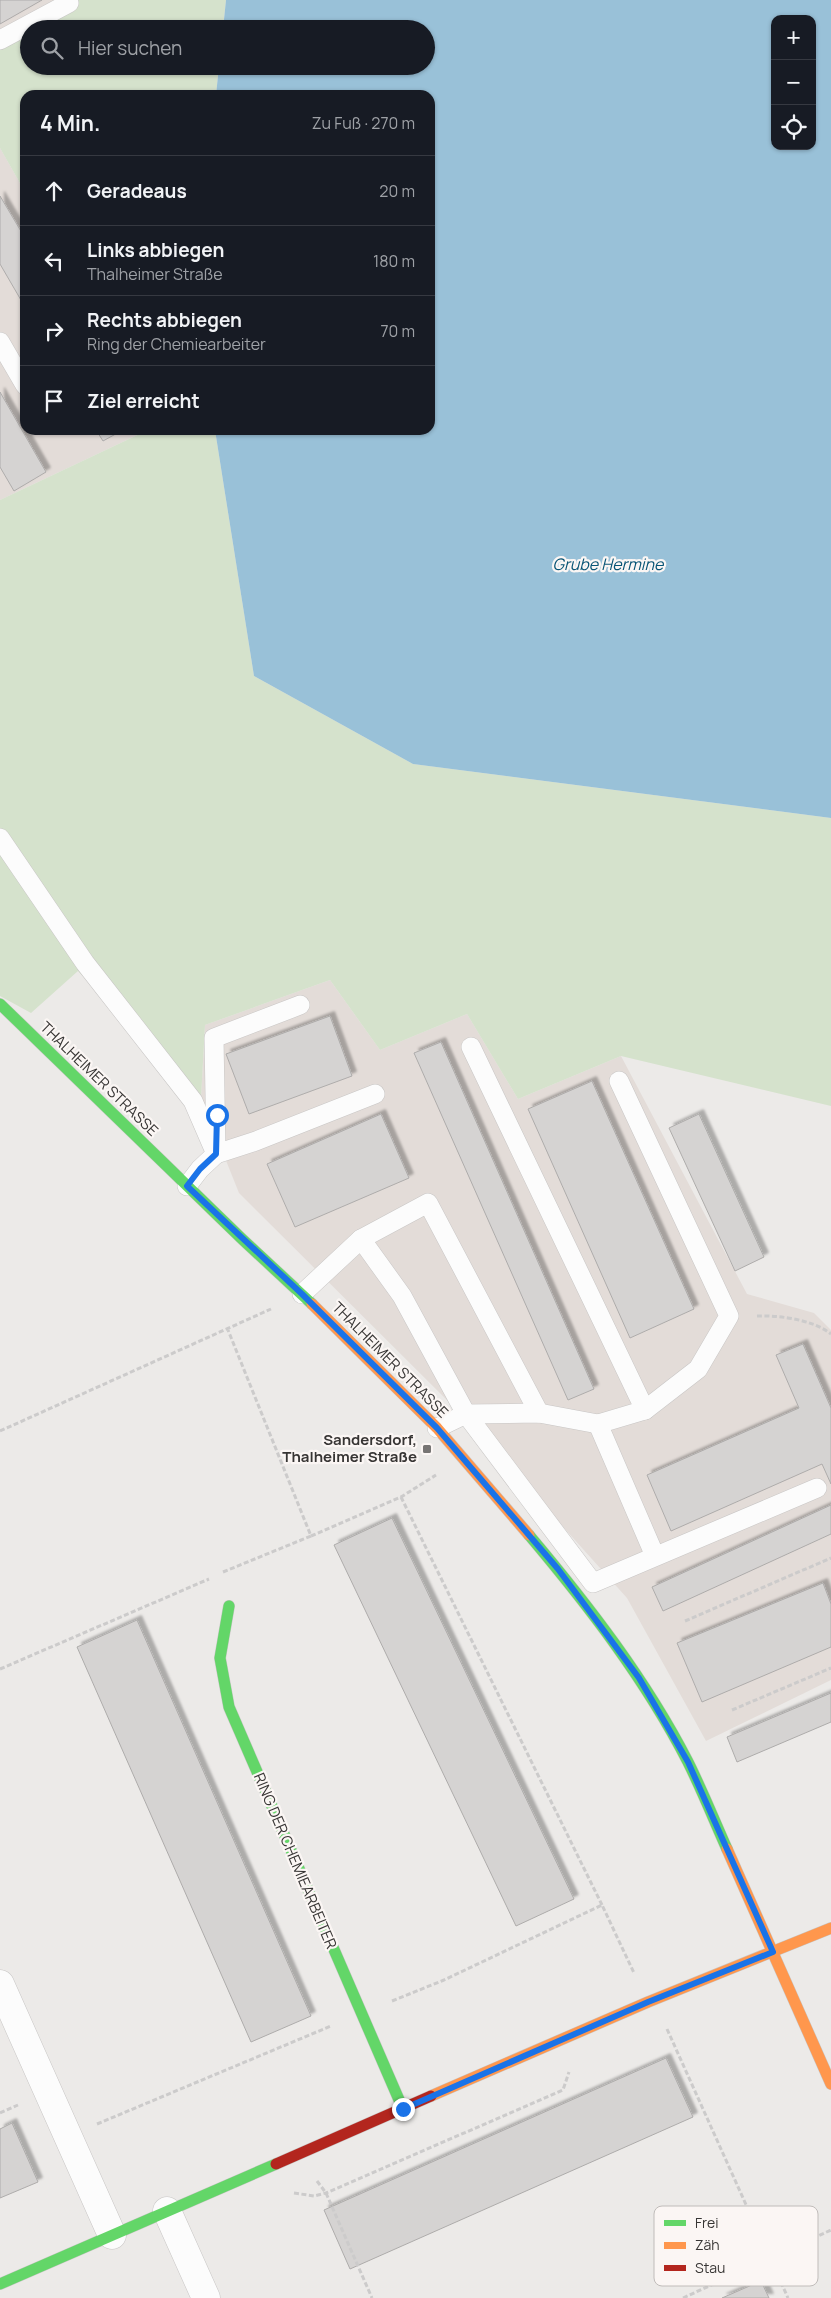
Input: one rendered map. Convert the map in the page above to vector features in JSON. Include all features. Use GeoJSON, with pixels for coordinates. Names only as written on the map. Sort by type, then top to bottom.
{"type":"FeatureCollection","features":[{"type":"Feature","properties":{"kind":"street","name":"THALHEIMER STRASSE"},"geometry":{"type":"LineString","coordinates":[[0,1004],[187,1186],[302,1294],[437,1428],[558,1569],[639,1678],[688,1762],[831,2084]]}},
{"type":"Feature","properties":{"kind":"street","name":"RING DER CHEMIEARBEITER"},"geometry":{"type":"LineString","coordinates":[[230,1606],[220,1658],[229,1707],[403,2109]]}},
{"type":"Feature","properties":{"kind":"street"},"geometry":{"type":"LineString","coordinates":[[0,2284],[648,2002],[831,1928]]}},
{"type":"Feature","properties":{"kind":"street"},"geometry":{"type":"LineString","coordinates":[[0,1984],[112,2235]]}},
{"type":"Feature","properties":{"kind":"street"},"geometry":{"type":"LineString","coordinates":[[167,2211],[206,2298]]}},
{"type":"Feature","properties":{"kind":"lane"},"geometry":{"type":"LineString","coordinates":[[37,20],[69,3]]}},
{"type":"Feature","properties":{"kind":"lane"},"geometry":{"type":"LineString","coordinates":[[0,40],[20,29]]}},
{"type":"Feature","properties":{"kind":"lane"},"geometry":{"type":"LineString","coordinates":[[0,342],[20,377]]}},
{"type":"Feature","properties":{"kind":"lane"},"geometry":{"type":"LineString","coordinates":[[0,838],[85,963],[193,1101],[216,1154]]}},
{"type":"Feature","properties":{"kind":"lane"},"geometry":{"type":"LineString","coordinates":[[216,1154],[214,1038],[300,1005]]}},
{"type":"Feature","properties":{"kind":"lane"},"geometry":{"type":"LineString","coordinates":[[471,1047],[645,1410]]}},
{"type":"Feature","properties":{"kind":"lane"},"geometry":{"type":"LineString","coordinates":[[437,1428],[466,1414],[540,1413],[598,1424],[645,1410],[698,1369],[729,1316],[619,1081]]}},
{"type":"Feature","properties":{"kind":"lane"},"geometry":{"type":"LineString","coordinates":[[187,1186],[200,1169],[216,1154],[256,1141],[375,1094]]}},
{"type":"Feature","properties":{"kind":"lane"},"geometry":{"type":"LineString","coordinates":[[302,1294],[361,1239],[428,1202],[540,1413]]}},
{"type":"Feature","properties":{"kind":"lane"},"geometry":{"type":"LineString","coordinates":[[361,1239],[402,1296],[466,1414],[593,1583],[817,1488]]}},
{"type":"Feature","properties":{"kind":"lane"},"geometry":{"type":"LineString","coordinates":[[598,1424],[655,1556]]}},
{"type":"Feature","properties":{"kind":"path"},"geometry":{"type":"LineString","coordinates":[[0,1431],[228,1330],[302,1294]]}},
{"type":"Feature","properties":{"kind":"path"},"geometry":{"type":"LineString","coordinates":[[729,1316],[778,1315],[824,1328],[831,1334]]}},
{"type":"Feature","properties":{"kind":"path"},"geometry":{"type":"LineString","coordinates":[[228,1330],[311,1536]]}},
{"type":"Feature","properties":{"kind":"path"},"geometry":{"type":"LineString","coordinates":[[0,1669],[401,1497],[464,1458]]}},
{"type":"Feature","properties":{"kind":"path"},"geometry":{"type":"LineString","coordinates":[[401,1497],[602,1905]]}},
{"type":"Feature","properties":{"kind":"path"},"geometry":{"type":"LineString","coordinates":[[685,1621],[831,1558]]}},
{"type":"Feature","properties":{"kind":"path"},"geometry":{"type":"LineString","coordinates":[[732,1710],[831,1668]]}},
{"type":"Feature","properties":{"kind":"path"},"geometry":{"type":"LineString","coordinates":[[667,2028],[747,2206]]}},
{"type":"Feature","properties":{"kind":"path"},"geometry":{"type":"LineString","coordinates":[[289,2192],[314,2196],[326,2193],[563,2090],[571,2068]]}},
{"type":"Feature","properties":{"kind":"path"},"geometry":{"type":"LineString","coordinates":[[298,2155],[326,2193],[372,2298]]}},
{"type":"Feature","properties":{"kind":"path"},"geometry":{"type":"LineString","coordinates":[[818,2236],[831,2230]]}},
{"type":"Feature","properties":{"kind":"path"},"geometry":{"type":"LineString","coordinates":[[682,2298],[709,2286]]}},
{"type":"Feature","properties":{"kind":"path"},"geometry":{"type":"LineString","coordinates":[[783,2286],[788,2298]]}},
{"type":"Feature","properties":{"kind":"shaded area"},"geometry":{"type":"Polygon","coordinates":[[[0,0],[71,0],[41,20],[20,20],[20,34],[0,48],[0,0]]]}},
{"type":"Feature","properties":{"kind":"shaded area"},"geometry":{"type":"Polygon","coordinates":[[[0,148],[20,183],[20,435],[137,435],[0,500],[0,148]]]}},
{"type":"Feature","properties":{"kind":"shaded area"},"geometry":{"type":"Polygon","coordinates":[[[330,980],[380,1050],[467,1014],[518,1099],[621,1056],[747,1294],[814,1313],[831,1330],[831,1680],[706,1741],[627,1598],[466,1419],[239,1193],[201,1098],[205,1025],[330,980]]]}},
{"type":"Feature","properties":{"kind":"green space"},"geometry":{"type":"Polygon","coordinates":[[[71,0],[226,0],[224,20],[41,20],[71,0]]]}},
{"type":"Feature","properties":{"kind":"green space"},"geometry":{"type":"Polygon","coordinates":[[[20,34],[20,75],[218,75],[217,90],[20,90],[20,183],[0,148],[0,48],[20,34]]]}},
{"type":"Feature","properties":{"kind":"green space"},"geometry":{"type":"Polygon","coordinates":[[[137,435],[216,435],[254,676],[413,764],[831,818],[831,1106],[621,1056],[518,1099],[467,1014],[380,1050],[330,980],[205,1025],[201,1098],[78,971],[31,1013],[0,996],[0,500],[137,435]]]}},
{"type":"Feature","properties":{"kind":"water","name":"Grube Hermine"},"geometry":{"type":"Polygon","coordinates":[[[226,0],[831,0],[831,818],[413,764],[254,676],[216,435],[435,435],[435,90],[217,90],[218,75],[435,75],[435,20],[224,20],[226,0]]]}},
{"type":"Feature","properties":{"kind":"building"},"geometry":{"type":"Polygon","coordinates":[[[0,0],[42,0],[0,24],[0,0]]]}},
{"type":"Feature","properties":{"kind":"building"},"geometry":{"type":"Polygon","coordinates":[[[0,196],[20,230],[20,298],[0,264],[0,196]]]}},
{"type":"Feature","properties":{"kind":"building"},"geometry":{"type":"Polygon","coordinates":[[[0,392],[20,427],[20,435],[25,435],[46,472],[14,491],[0,467],[0,392]]]}},
{"type":"Feature","properties":{"kind":"building"},"geometry":{"type":"Polygon","coordinates":[[[99,435],[114,435],[103,441],[99,435]]]}},
{"type":"Feature","properties":{"kind":"building"},"geometry":{"type":"Polygon","coordinates":[[[330,1016],[352,1076],[249,1114],[226,1054],[330,1016]]]}},
{"type":"Feature","properties":{"kind":"building"},"geometry":{"type":"Polygon","coordinates":[[[441,1042],[594,1389],[568,1400],[414,1053],[441,1042]]]}},
{"type":"Feature","properties":{"kind":"building"},"geometry":{"type":"Polygon","coordinates":[[[592,1081],[694,1309],[630,1338],[528,1109],[592,1081]]]}},
{"type":"Feature","properties":{"kind":"building"},"geometry":{"type":"Polygon","coordinates":[[[381,1114],[409,1178],[295,1227],[267,1164],[381,1114]]]}},
{"type":"Feature","properties":{"kind":"building"},"geometry":{"type":"Polygon","coordinates":[[[699,1114],[764,1257],[735,1271],[669,1128],[699,1114]]]}},
{"type":"Feature","properties":{"kind":"building"},"geometry":{"type":"Polygon","coordinates":[[[803,1344],[831,1408],[831,1484],[822,1464],[671,1531],[647,1475],[799,1408],[776,1355],[803,1344]]]}},
{"type":"Feature","properties":{"kind":"building"},"geometry":{"type":"Polygon","coordinates":[[[831,1505],[831,1534],[663,1611],[652,1587],[831,1505]]]}},
{"type":"Feature","properties":{"kind":"building"},"geometry":{"type":"Polygon","coordinates":[[[392,1518],[574,1899],[516,1926],[334,1545],[392,1518]]]}},
{"type":"Feature","properties":{"kind":"building"},"geometry":{"type":"Polygon","coordinates":[[[823,1583],[831,1604],[831,1647],[702,1702],[677,1643],[823,1583]]]}},
{"type":"Feature","properties":{"kind":"building"},"geometry":{"type":"Polygon","coordinates":[[[137,1620],[311,2016],[251,2042],[77,1647],[137,1620]]]}},
{"type":"Feature","properties":{"kind":"building"},"geometry":{"type":"Polygon","coordinates":[[[831,1693],[831,1722],[737,1762],[727,1737],[831,1693]]]}},
{"type":"Feature","properties":{"kind":"building"},"geometry":{"type":"Polygon","coordinates":[[[666,2058],[693,2117],[350,2269],[324,2210],[666,2058]]]}},
{"type":"Feature","properties":{"kind":"building"},"geometry":{"type":"Polygon","coordinates":[[[12,2123],[38,2182],[0,2198],[0,2129],[12,2123]]]}},
{"type":"Feature","properties":{"kind":"building"},"geometry":{"type":"Polygon","coordinates":[[[750,2286],[763,2286],[769,2298],[722,2298],[750,2286]]]}},
{"type":"Feature","properties":{"kind":"traffic: fast"},"geometry":{"type":"LineString","coordinates":[[0,1004],[241,1238],[312,1304]]}},
{"type":"Feature","properties":{"kind":"traffic: fast"},"geometry":{"type":"LineString","coordinates":[[529,1535],[573,1588],[615,1644],[654,1702],[688,1762],[727,1849]]}},
{"type":"Feature","properties":{"kind":"traffic: fast"},"geometry":{"type":"LineString","coordinates":[[229,1606],[220,1658],[229,1707],[403,2109]]}},
{"type":"Feature","properties":{"kind":"traffic: fast"},"geometry":{"type":"LineString","coordinates":[[0,2284],[276,2164]]}},
{"type":"Feature","properties":{"kind":"traffic: slow"},"geometry":{"type":"LineString","coordinates":[[312,1304],[437,1428],[529,1535]]}},
{"type":"Feature","properties":{"kind":"traffic: slow"},"geometry":{"type":"LineString","coordinates":[[727,1849],[831,2084]]}},
{"type":"Feature","properties":{"kind":"traffic: slow"},"geometry":{"type":"LineString","coordinates":[[431,2096],[648,2002],[831,1928]]}},
{"type":"Feature","properties":{"kind":"traffic: jam"},"geometry":{"type":"LineString","coordinates":[[276,2164],[431,2096]]}},
{"type":"Feature","properties":{"kind":"place","name":"Sandersdorf, Thalheimer Straße"},"geometry":{"type":"Point","coordinates":[427,1449]}},
{"type":"Feature","properties":{"kind":"route"},"geometry":{"type":"LineString","coordinates":[[217,1115],[216,1154],[200,1169],[187,1186],[302,1294],[437,1428],[558,1569],[639,1678],[688,1762],[773,1952],[711,1975],[403,2109]]}}]}
